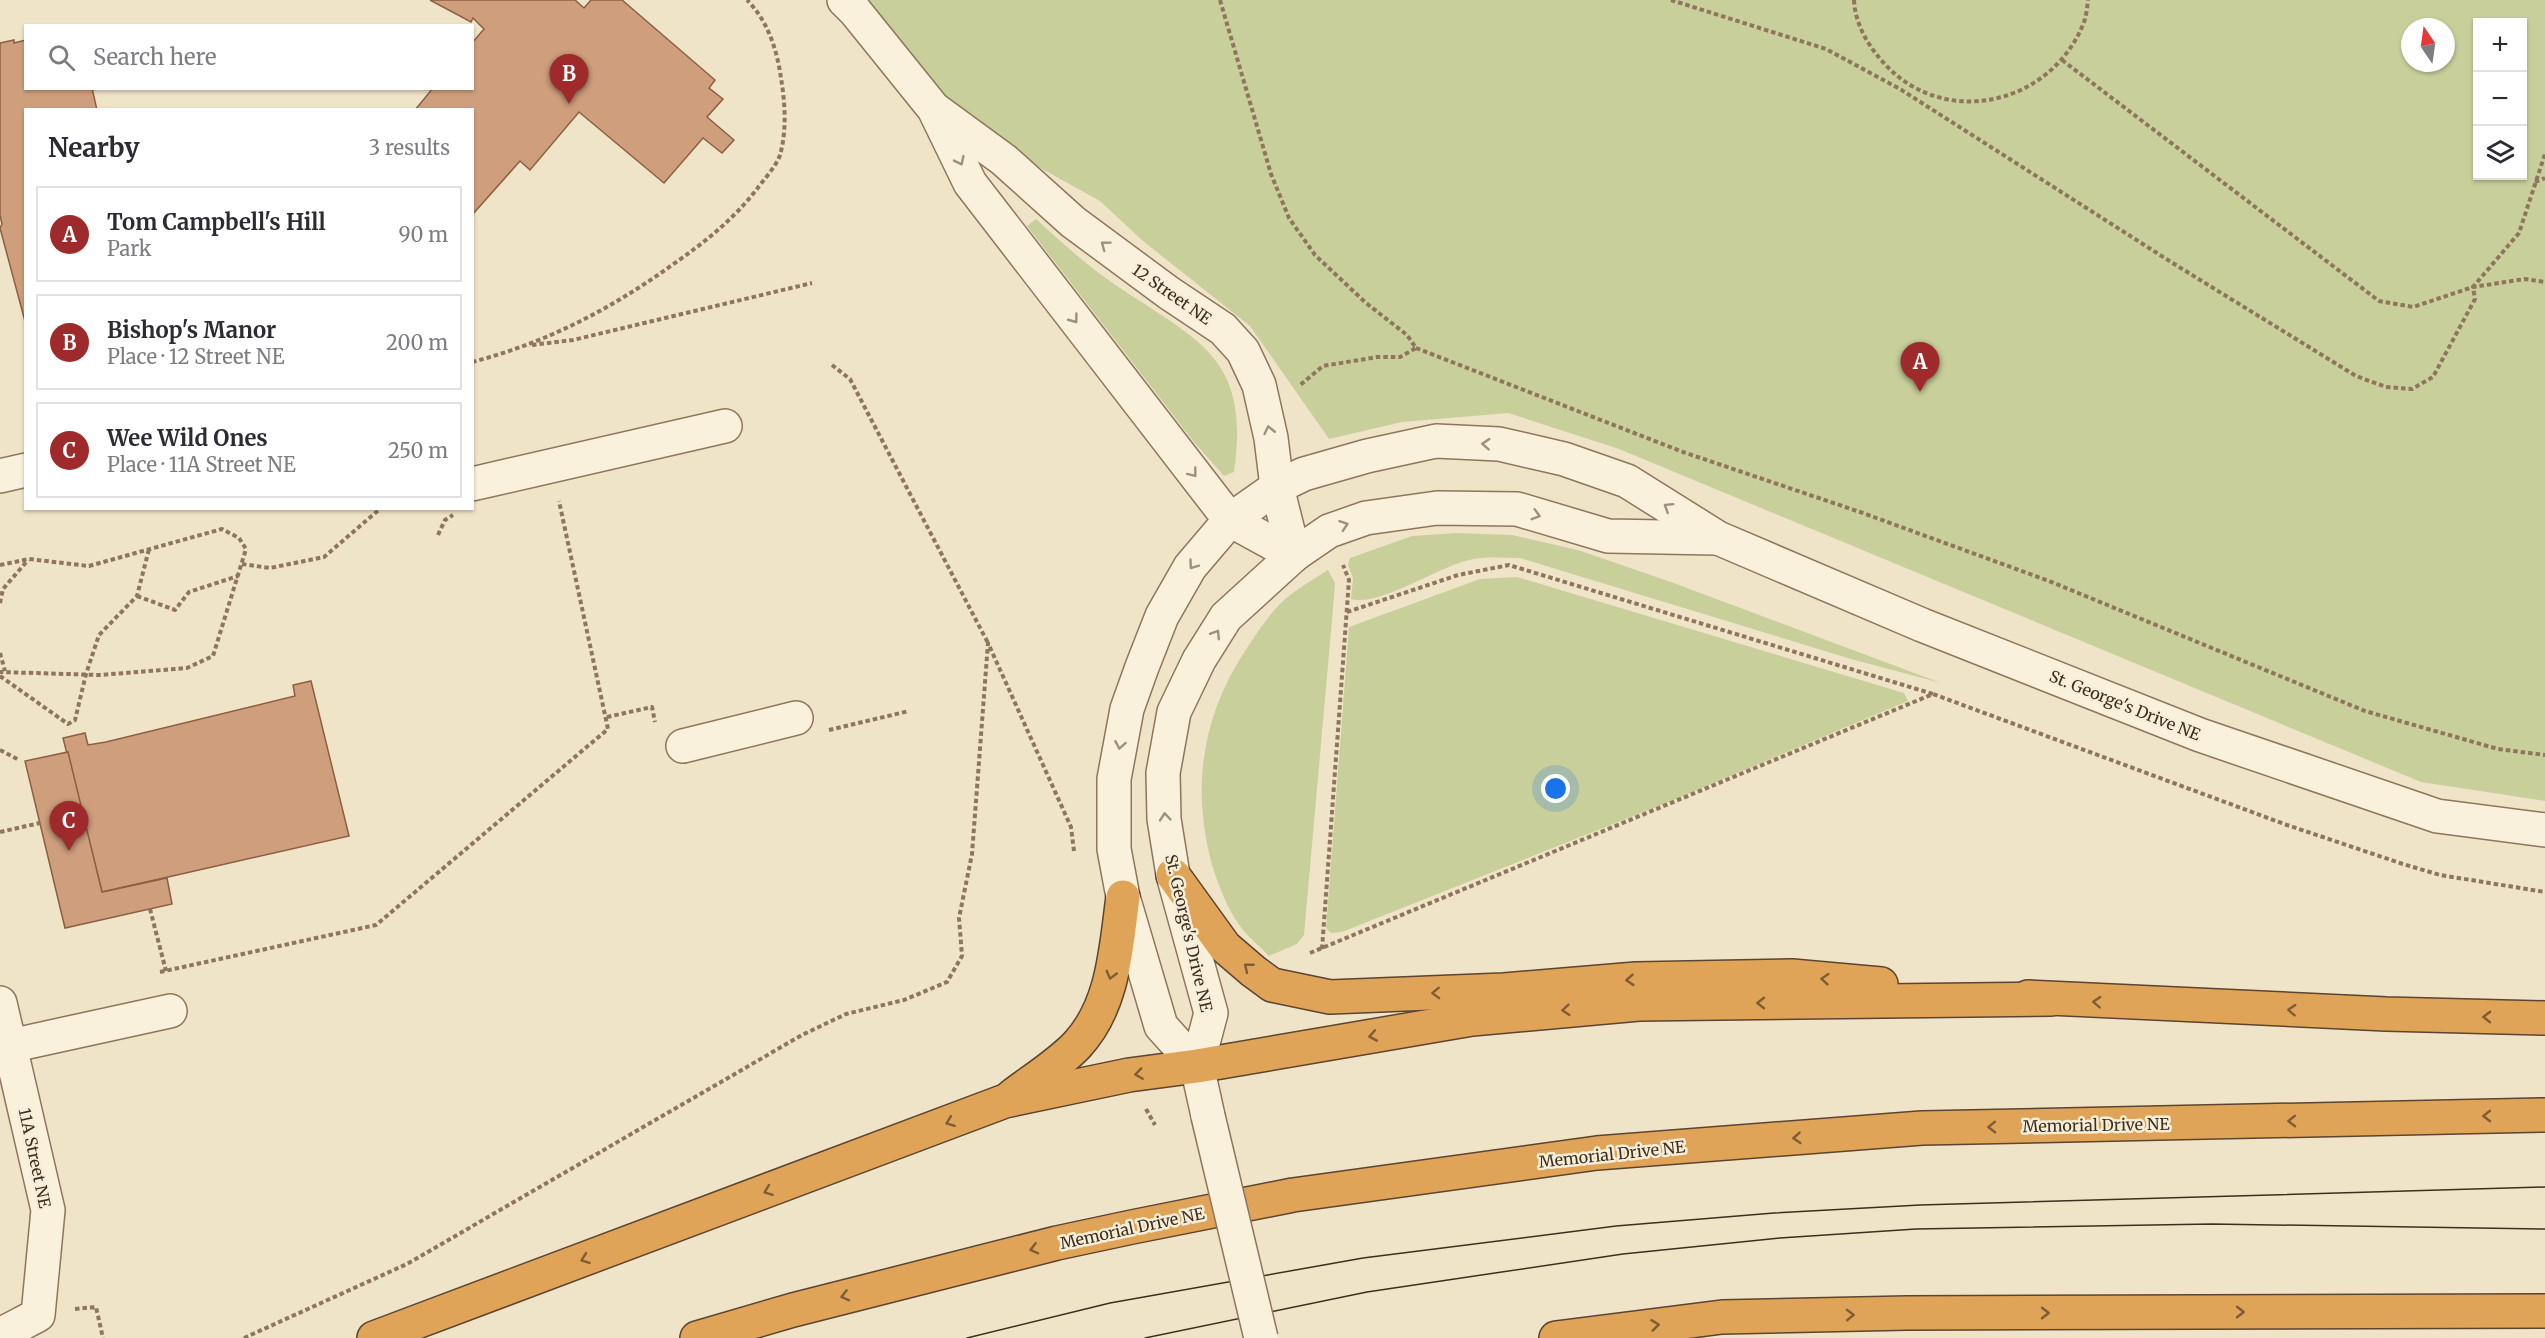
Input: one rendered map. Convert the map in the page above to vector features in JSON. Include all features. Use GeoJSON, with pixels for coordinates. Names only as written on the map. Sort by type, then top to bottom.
{"type":"FeatureCollection","features":[{"type":"Feature","properties":{"kind":"highway"},"geometry":{"type":"LineString","coordinates":[[1173,875],[1225,947],[1246,965],[1272,985],[1330,997],[1504,990],[1636,979],[1792,976],[2050,999],[2386,1014],[2545,1018]]}},
{"type":"Feature","properties":{"kind":"highway"},"geometry":{"type":"LineString","coordinates":[[1005,1101],[1076,1046],[1096,1021],[1112,973],[1123,897]]}},
{"type":"Feature","properties":{"kind":"highway"},"geometry":{"type":"LineString","coordinates":[[374,1338],[1005,1101],[1129,1075],[1197,1066],[1472,1019],[1639,1004],[2050,999]]}},
{"type":"Feature","properties":{"kind":"highway","name":"Memorial Drive NE"},"geometry":{"type":"LineString","coordinates":[[697,1338],[793,1310],[1058,1243],[1132,1227],[1293,1196],[1597,1153],[1922,1128],[2545,1115]]}},
{"type":"Feature","properties":{"kind":"highway"},"geometry":{"type":"LineString","coordinates":[[1556,1338],[1722,1317],[1907,1313],[2545,1311]]}},
{"type":"Feature","properties":{"kind":"street","name":"12 Street NE"},"geometry":{"type":"LineString","coordinates":[[844,0],[934,109],[970,183],[1230,520]]}},
{"type":"Feature","properties":{"kind":"street","name":"12 Street NE"},"geometry":{"type":"LineString","coordinates":[[934,109],[1004,159],[1073,222],[1223,329],[1243,351],[1259,385],[1271,438],[1277,487],[1294,555]]}},
{"type":"Feature","properties":{"kind":"street"},"geometry":{"type":"LineString","coordinates":[[474,496],[725,426]]}},
{"type":"Feature","properties":{"kind":"street","name":"St. George's Drive NE"},"geometry":{"type":"LineString","coordinates":[[1197,1066],[1161,1026],[1123,897],[1114,849],[1114,779],[1127,709],[1162,616],[1191,567],[1230,520],[1277,487],[1304,474],[1367,456],[1436,441],[1499,444],[1564,459],[1627,482],[1718,538],[1922,625],[2200,735],[2437,816],[2545,830]]}},
{"type":"Feature","properties":{"kind":"street"},"geometry":{"type":"LineString","coordinates":[[0,476],[24,470]]}},
{"type":"Feature","properties":{"kind":"street","name":"St. George's Drive NE"},"geometry":{"type":"LineString","coordinates":[[1261,1338],[1197,1066],[1211,1013],[1173,875],[1164,819],[1163,773],[1174,712],[1199,660],[1227,617],[1294,555],[1329,531],[1366,518],[1437,508],[1517,510],[1608,536],[1718,538]]}},
{"type":"Feature","properties":{"kind":"street"},"geometry":{"type":"LineString","coordinates":[[1230,520],[1294,555]]}},
{"type":"Feature","properties":{"kind":"street"},"geometry":{"type":"LineString","coordinates":[[683,746],[796,718]]}},
{"type":"Feature","properties":{"kind":"street","name":"11A Street NE"},"geometry":{"type":"LineString","coordinates":[[0,1003],[48,1210],[38,1315],[0,1335]]}},
{"type":"Feature","properties":{"kind":"street"},"geometry":{"type":"LineString","coordinates":[[10,1046],[170,1011]]}},
{"type":"Feature","properties":{"kind":"path"},"geometry":{"type":"LineString","coordinates":[[474,362],[561,332],[651,281],[708,240],[748,200],[770,171],[780,156],[785,98],[770,33],[747,0]]}},
{"type":"Feature","properties":{"kind":"path"},"geometry":{"type":"LineString","coordinates":[[1220,0],[1271,174],[1289,218],[1315,255],[1366,303],[1407,335],[1416,348],[1683,452],[1860,512],[2049,581],[2365,711],[2498,749],[2545,755]]}},
{"type":"Feature","properties":{"kind":"path"},"geometry":{"type":"LineString","coordinates":[[1671,0],[1826,49],[1900,89],[2190,274],[2356,376],[2386,387],[2412,388],[2433,377],[2475,298],[2473,287]]}},
{"type":"Feature","properties":{"kind":"path"},"geometry":{"type":"LineString","coordinates":[[1854,0],[1854,10],[1868,45],[1893,73],[1925,93],[1962,102],[1999,99],[2034,85],[2062,60],[2083,26],[2088,0]]}},
{"type":"Feature","properties":{"kind":"path"},"geometry":{"type":"LineString","coordinates":[[2062,60],[2379,301],[2413,307],[2473,287],[2525,279],[2545,282]]}},
{"type":"Feature","properties":{"kind":"path"},"geometry":{"type":"LineString","coordinates":[[2473,287],[2519,233],[2545,154]]}},
{"type":"Feature","properties":{"kind":"path"},"geometry":{"type":"LineString","coordinates":[[2534,182],[2545,178]]}},
{"type":"Feature","properties":{"kind":"path"},"geometry":{"type":"LineString","coordinates":[[526,346],[573,340],[812,284]]}},
{"type":"Feature","properties":{"kind":"path"},"geometry":{"type":"LineString","coordinates":[[1297,389],[1301,382],[1323,366],[1377,357],[1400,357],[1416,348]]}},
{"type":"Feature","properties":{"kind":"path"},"geometry":{"type":"LineString","coordinates":[[832,365],[850,379],[988,643],[1071,827],[1076,860]]}},
{"type":"Feature","properties":{"kind":"path"},"geometry":{"type":"LineString","coordinates":[[155,974],[376,924],[608,729],[559,500]]}},
{"type":"Feature","properties":{"kind":"path"},"geometry":{"type":"LineString","coordinates":[[242,564],[270,568],[324,557],[379,510]]}},
{"type":"Feature","properties":{"kind":"path"},"geometry":{"type":"LineString","coordinates":[[438,535],[446,520],[455,510]]}},
{"type":"Feature","properties":{"kind":"path"},"geometry":{"type":"LineString","coordinates":[[0,565],[29,560],[89,566],[149,549],[222,529],[239,537],[246,549],[213,656],[187,668],[100,675],[86,674],[6,671],[0,674],[68,724],[75,720],[86,674],[99,635],[137,596],[149,549]]}},
{"type":"Feature","properties":{"kind":"path"},"geometry":{"type":"LineString","coordinates":[[1322,949],[1349,580],[1341,559]]}},
{"type":"Feature","properties":{"kind":"path"},"geometry":{"type":"LineString","coordinates":[[0,603],[3,589],[29,560]]}},
{"type":"Feature","properties":{"kind":"path"},"geometry":{"type":"LineString","coordinates":[[1347,612],[1458,575],[1509,565],[1933,694],[2287,825],[2403,864],[2439,875],[2545,892]]}},
{"type":"Feature","properties":{"kind":"path"},"geometry":{"type":"LineString","coordinates":[[137,596],[175,610],[189,592],[238,576]]}},
{"type":"Feature","properties":{"kind":"path"},"geometry":{"type":"LineString","coordinates":[[244,1338],[407,1264],[802,1035],[846,1014],[904,1000],[947,982],[962,956],[959,918],[972,854],[988,643]]}},
{"type":"Feature","properties":{"kind":"path"},"geometry":{"type":"LineString","coordinates":[[0,653],[6,671]]}},
{"type":"Feature","properties":{"kind":"path"},"geometry":{"type":"LineString","coordinates":[[1300,957],[1933,694]]}},
{"type":"Feature","properties":{"kind":"path"},"geometry":{"type":"LineString","coordinates":[[0,750],[19,760]]}},
{"type":"Feature","properties":{"kind":"path"},"geometry":{"type":"LineString","coordinates":[[0,832],[40,823]]}},
{"type":"Feature","properties":{"kind":"path"},"geometry":{"type":"LineString","coordinates":[[150,909],[166,971]]}},
{"type":"Feature","properties":{"kind":"green space"},"geometry":{"type":"Polygon","coordinates":[[[853,0],[2545,0],[2545,801],[2421,782],[1619,449],[1508,413],[1402,422],[1329,439],[1250,326],[1143,241],[1100,201],[934,109],[853,0]]]}},
{"type":"Feature","properties":{"kind":"green space"},"geometry":{"type":"Polygon","coordinates":[[[1036,219],[1087,264],[1175,324],[1197,341],[1214,359],[1227,379],[1235,404],[1237,434],[1234,472],[1224,476],[1194,442],[1027,226],[1036,219]]]}},
{"type":"Feature","properties":{"kind":"green space"},"geometry":{"type":"Polygon","coordinates":[[[1457,533],[1512,535],[1578,550],[1671,582],[1941,683],[1851,659],[1520,558],[1469,560],[1377,597],[1363,600],[1351,599],[1353,578],[1348,565],[1350,558],[1412,536],[1457,533]]]}},
{"type":"Feature","properties":{"kind":"green space"},"geometry":{"type":"Polygon","coordinates":[[[1328,570],[1335,583],[1304,935],[1297,944],[1269,956],[1238,923],[1224,899],[1212,865],[1202,808],[1205,752],[1220,699],[1232,673],[1256,634],[1283,601],[1328,570]]]}},
{"type":"Feature","properties":{"kind":"green space"},"geometry":{"type":"Polygon","coordinates":[[[1517,577],[1904,693],[1908,701],[1671,801],[1342,932],[1331,933],[1326,928],[1349,627],[1480,579],[1517,577]]]}},
{"type":"Feature","properties":{"kind":"building"},"geometry":{"type":"Polygon","coordinates":[[[430,0],[575,0],[584,8],[591,0],[622,0],[715,80],[709,88],[723,99],[707,117],[734,140],[722,153],[703,138],[664,183],[579,112],[530,170],[520,161],[474,213],[474,108],[417,108],[431,90],[474,90],[474,41],[484,29],[473,18],[471,22],[430,0]]]}},
{"type":"Feature","properties":{"kind":"building"},"geometry":{"type":"Polygon","coordinates":[[[24,40],[24,90],[92,90],[97,108],[24,108],[24,318],[0,228],[2,224],[0,215],[0,43],[24,40]]]}},
{"type":"Feature","properties":{"kind":"building"},"geometry":{"type":"Polygon","coordinates":[[[311,681],[349,836],[102,892],[63,738],[85,733],[88,745],[106,742],[295,696],[293,685],[311,681]]]}},
{"type":"Feature","properties":{"kind":"building"},"geometry":{"type":"Polygon","coordinates":[[[68,752],[102,892],[167,878],[172,904],[65,928],[25,761],[68,752]]]}},
{"type":"Feature","properties":{"kind":"tram line"},"geometry":{"type":"LineString","coordinates":[[967,1338],[1110,1303],[1363,1258],[1616,1226],[1774,1213],[1920,1205],[2545,1187]]}},
{"type":"Feature","properties":{"kind":"tram line"},"geometry":{"type":"LineString","coordinates":[[1145,1338],[1367,1292],[1623,1254],[1780,1238],[1916,1229],[2212,1224],[2545,1229]]}},
{"type":"Feature","properties":{"kind":"place","name":"Bishop's Manor"},"geometry":{"type":"Point","coordinates":[569,104]}},
{"type":"Feature","properties":{"kind":"place","name":"Tom Campbell's Hill"},"geometry":{"type":"Point","coordinates":[1920,392]}},
{"type":"Feature","properties":{"kind":"place","name":"Wee Wild Ones"},"geometry":{"type":"Point","coordinates":[69,851]}}]}
